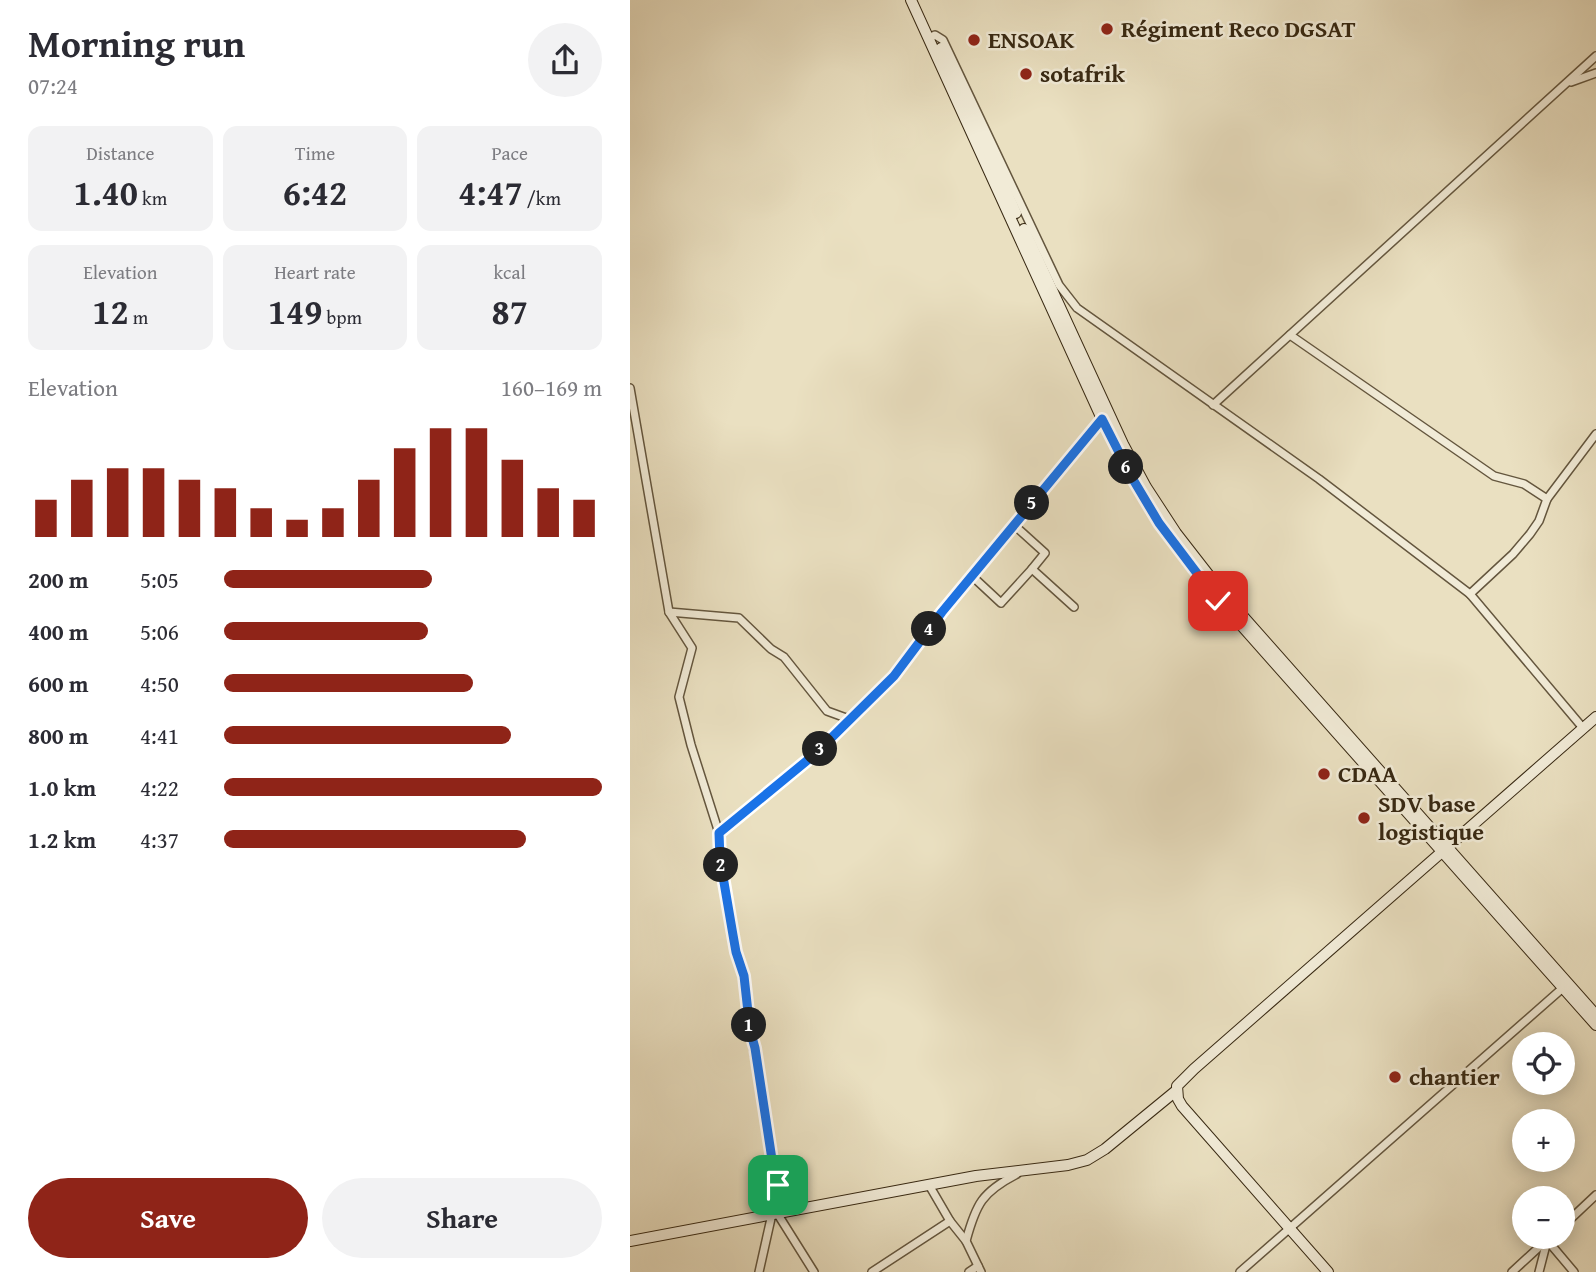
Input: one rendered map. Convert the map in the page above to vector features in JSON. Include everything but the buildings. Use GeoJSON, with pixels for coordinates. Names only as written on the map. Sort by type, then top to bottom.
{"type":"FeatureCollection","features":[{"type":"Feature","properties":{"kind":"street"},"geometry":{"type":"LineString","coordinates":[[911,0],[932,36],[1117,432],[1146,487],[1208,576],[1444,849]]}},
{"type":"Feature","properties":{"kind":"street"},"geometry":{"type":"LineString","coordinates":[[918,0],[1102,419],[1159,523],[1202,581],[1565,985],[1596,1015]]}},
{"type":"Feature","properties":{"kind":"street"},"geometry":{"type":"LineString","coordinates":[[932,36],[941,37],[946,46],[1028,223],[1068,298],[1087,316],[1319,479],[1470,594],[1583,728]]}},
{"type":"Feature","properties":{"kind":"street"},"geometry":{"type":"LineString","coordinates":[[1213,405],[1596,56]]}},
{"type":"Feature","properties":{"kind":"street"},"geometry":{"type":"LineString","coordinates":[[1567,83],[1596,73]]}},
{"type":"Feature","properties":{"kind":"street"},"geometry":{"type":"LineString","coordinates":[[1290,335],[1494,476],[1524,484],[1547,499]]}},
{"type":"Feature","properties":{"kind":"street"},"geometry":{"type":"LineString","coordinates":[[630,388],[669,612],[692,648],[679,697],[719,833],[720,859],[736,952],[744,976],[750,1030],[778,1185],[775,1213],[759,1272]]}},
{"type":"Feature","properties":{"kind":"street"},"geometry":{"type":"LineString","coordinates":[[719,833],[815,754],[894,676],[972,576],[1102,419]]}},
{"type":"Feature","properties":{"kind":"street"},"geometry":{"type":"LineString","coordinates":[[1470,594],[1513,554],[1530,534],[1539,521],[1547,499],[1596,434]]}},
{"type":"Feature","properties":{"kind":"street"},"geometry":{"type":"LineString","coordinates":[[972,576],[1001,603],[1032,569],[1045,553],[1014,526]]}},
{"type":"Feature","properties":{"kind":"street"},"geometry":{"type":"LineString","coordinates":[[1032,569],[1074,607]]}},
{"type":"Feature","properties":{"kind":"street"},"geometry":{"type":"LineString","coordinates":[[669,612],[739,618],[771,649],[784,657],[827,710],[849,719]]}},
{"type":"Feature","properties":{"kind":"street"},"geometry":{"type":"LineString","coordinates":[[1328,1272],[1182,1107],[1177,1090],[1180,1082],[1596,717]]}},
{"type":"Feature","properties":{"kind":"street"},"geometry":{"type":"LineString","coordinates":[[1565,985],[1596,1026]]}},
{"type":"Feature","properties":{"kind":"street"},"geometry":{"type":"LineString","coordinates":[[1240,1272],[1565,985]]}},
{"type":"Feature","properties":{"kind":"street"},"geometry":{"type":"LineString","coordinates":[[630,1241],[976,1176],[1020,1172],[1087,1160],[1105,1149],[1177,1090]]}},
{"type":"Feature","properties":{"kind":"street"},"geometry":{"type":"LineString","coordinates":[[967,1241],[974,1210],[997,1184],[1020,1172]]}},
{"type":"Feature","properties":{"kind":"street"},"geometry":{"type":"LineString","coordinates":[[929,1185],[950,1221],[967,1241],[980,1269],[969,1272]]}},
{"type":"Feature","properties":{"kind":"street"},"geometry":{"type":"LineString","coordinates":[[1575,1215],[1596,1195]]}},
{"type":"Feature","properties":{"kind":"street"},"geometry":{"type":"LineString","coordinates":[[775,1213],[814,1272]]}},
{"type":"Feature","properties":{"kind":"street"},"geometry":{"type":"LineString","coordinates":[[872,1272],[950,1221]]}},
{"type":"Feature","properties":{"kind":"street"},"geometry":{"type":"LineString","coordinates":[[1512,1272],[1537,1249]]}},
{"type":"Feature","properties":{"kind":"street"},"geometry":{"type":"LineString","coordinates":[[1539,1272],[1545,1249]]}},
{"type":"Feature","properties":{"kind":"street"},"geometry":{"type":"LineString","coordinates":[[1556,1249],[1574,1272]]}},
{"type":"Feature","properties":{"kind":"place","name":"Régiment Reco DGSAT"},"geometry":{"type":"Point","coordinates":[1107,29]}},
{"type":"Feature","properties":{"kind":"place","name":"ENSOAK"},"geometry":{"type":"Point","coordinates":[974,40]}},
{"type":"Feature","properties":{"kind":"place","name":"sotafrik"},"geometry":{"type":"Point","coordinates":[1026,74]}},
{"type":"Feature","properties":{"kind":"place","name":"CDAA"},"geometry":{"type":"Point","coordinates":[1324,774]}},
{"type":"Feature","properties":{"kind":"place","name":"SDV base logistique"},"geometry":{"type":"Point","coordinates":[1364,818]}},
{"type":"Feature","properties":{"kind":"place","name":"chantier"},"geometry":{"type":"Point","coordinates":[1395,1077]}},
{"type":"Feature","properties":{"kind":"route"},"geometry":{"type":"LineString","coordinates":[[778,1185],[750,1030],[744,976],[736,952],[720,859],[719,833],[815,754],[894,676],[942,612],[1102,419],[1159,523],[1218,601]]}}]}
